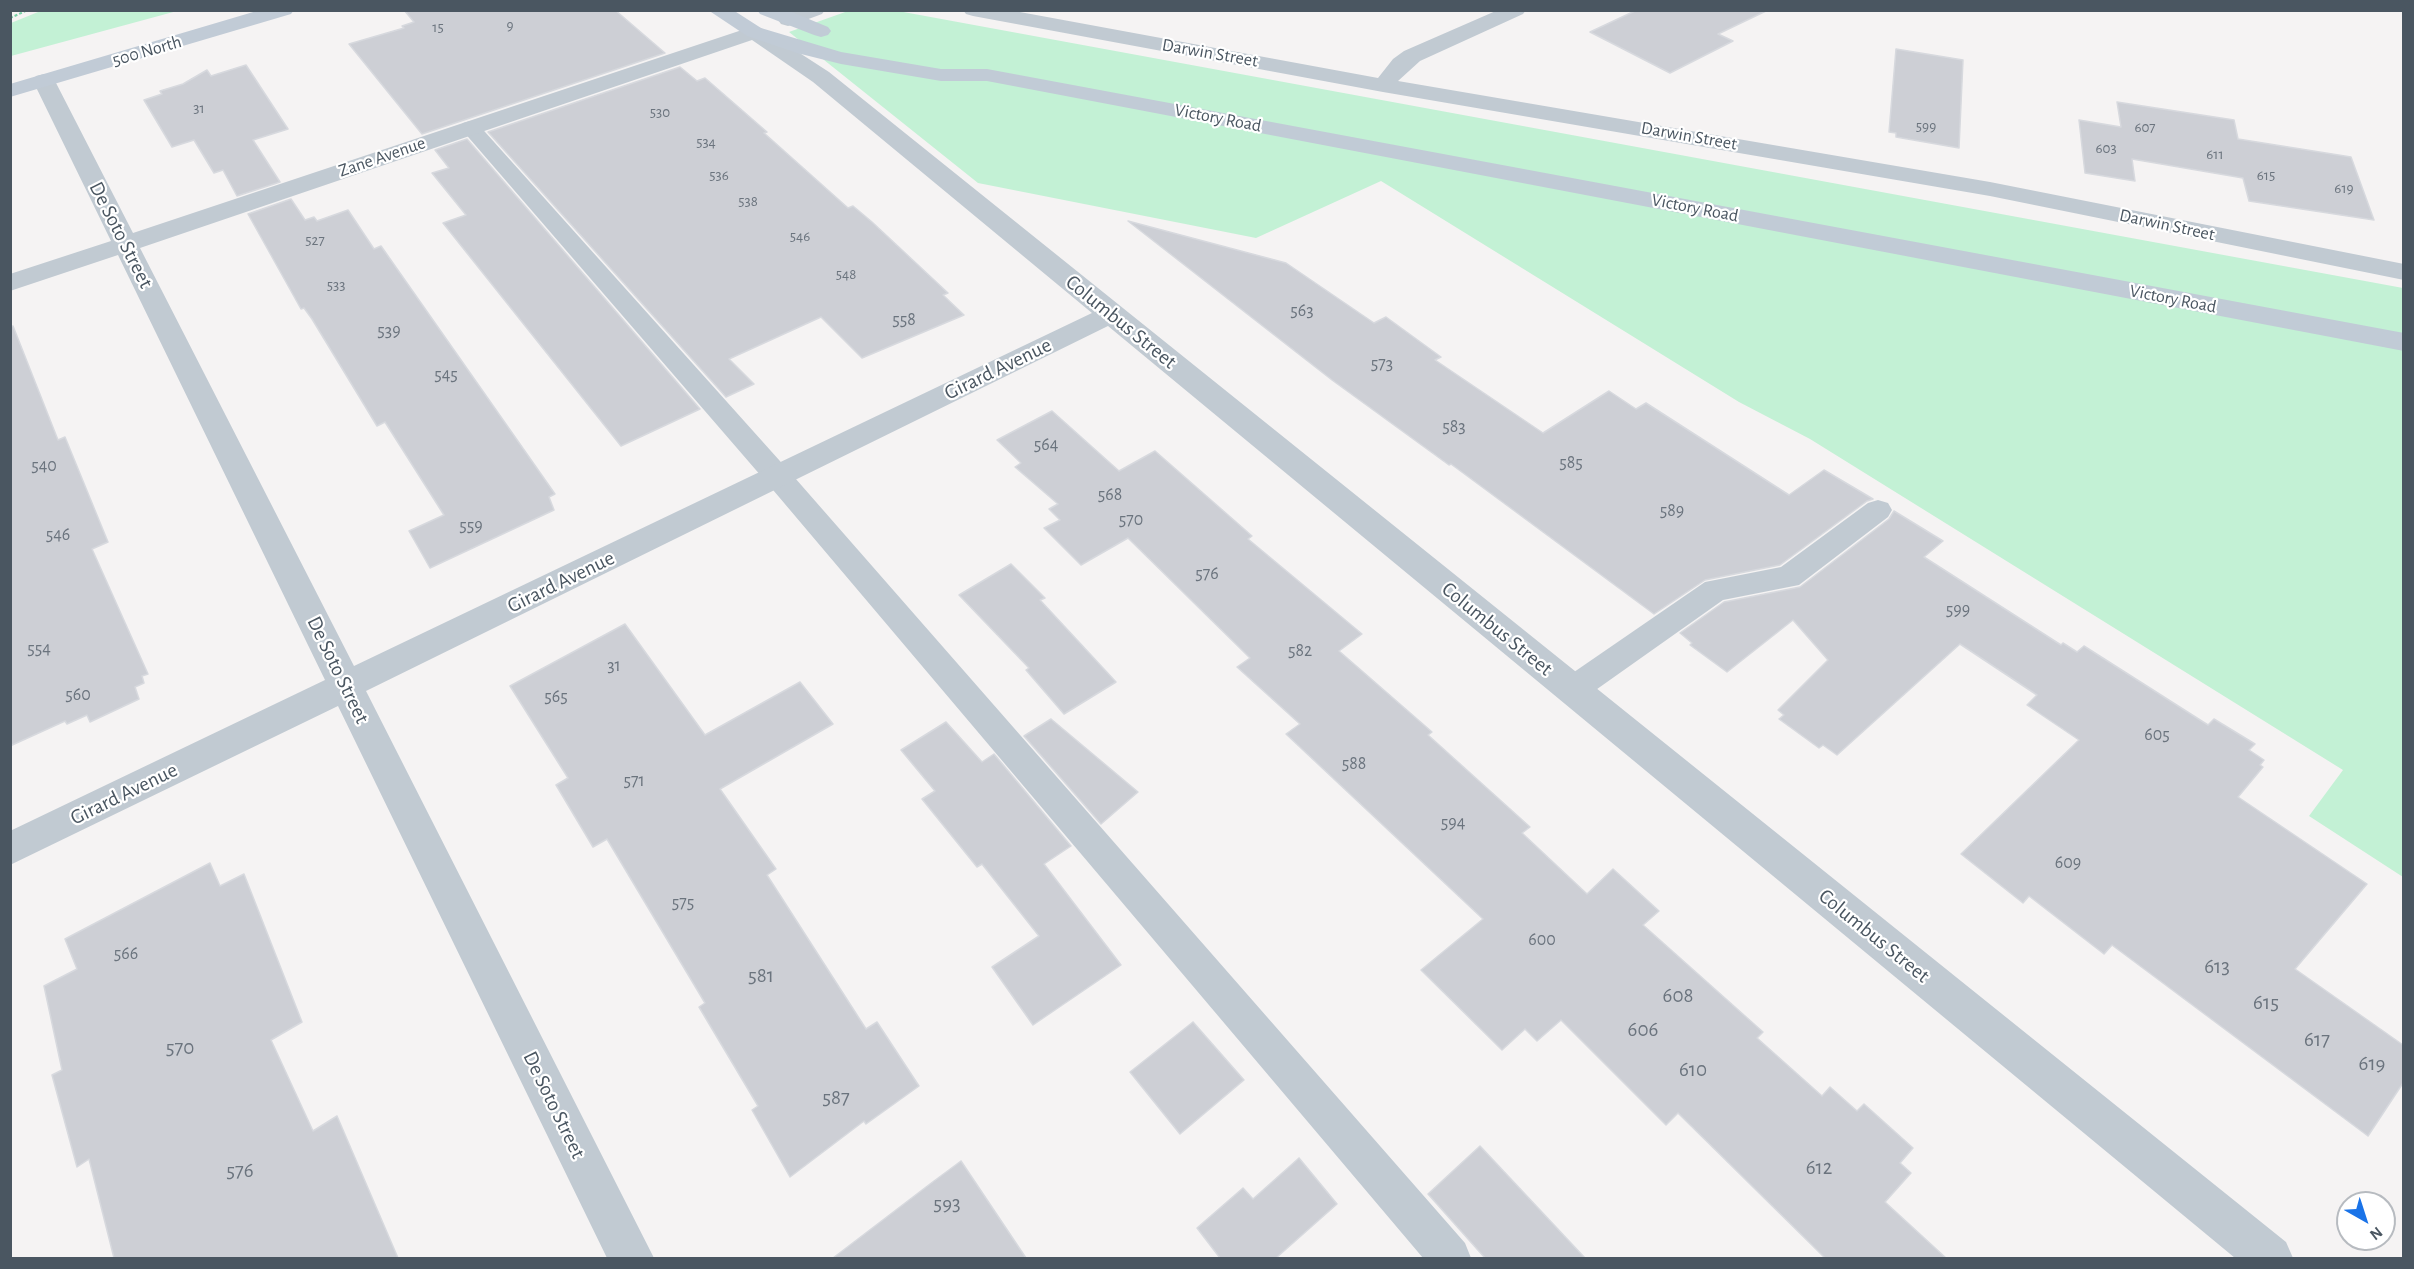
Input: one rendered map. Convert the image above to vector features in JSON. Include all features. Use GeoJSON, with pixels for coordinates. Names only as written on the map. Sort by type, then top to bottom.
{"type":"FeatureCollection","features":[{"type":"Feature","properties":{"kind":"main road","name":"500 North"},"geometry":{"type":"LineString","coordinates":[[10,91],[284,10]]}},
{"type":"Feature","properties":{"kind":"main road","name":"Columbus Street"},"geometry":{"type":"LineString","coordinates":[[718,10],[761,21],[788,20]]}},
{"type":"Feature","properties":{"kind":"main road","name":"Victory Road"},"geometry":{"type":"LineString","coordinates":[[788,20],[855,41],[956,60],[987,75]]}},
{"type":"Feature","properties":{"kind":"main road","name":"Victory Road"},"geometry":{"type":"LineString","coordinates":[[761,21],[804,49],[841,58],[941,75],[987,75],[2403,342]]}},
{"type":"Feature","properties":{"kind":"street"},"geometry":{"type":"LineString","coordinates":[[788,20],[815,10]]}},
{"type":"Feature","properties":{"kind":"street","name":"Darwin Street"},"geometry":{"type":"LineString","coordinates":[[973,10],[1383,85],[1990,189],[2403,272]]}},
{"type":"Feature","properties":{"kind":"street"},"geometry":{"type":"LineString","coordinates":[[1383,85],[1401,64],[1412,56],[1516,10]]}},
{"type":"Feature","properties":{"kind":"street","name":"Zane Avenue"},"geometry":{"type":"LineString","coordinates":[[10,283],[470,127],[761,21]]}},
{"type":"Feature","properties":{"kind":"street","name":"Columbus Street"},"geometry":{"type":"LineString","coordinates":[[761,21],[821,77],[2270,1258]]}},
{"type":"Feature","properties":{"kind":"street","name":"De Soto Street"},"geometry":{"type":"LineString","coordinates":[[44,81],[631,1258]]}},
{"type":"Feature","properties":{"kind":"street","name":"Girard Avenue"},"geometry":{"type":"LineString","coordinates":[[10,849],[1111,314]]}},
{"type":"Feature","properties":{"kind":"lane"},"geometry":{"type":"LineString","coordinates":[[470,127],[778,477],[1450,1258]]}},
{"type":"Feature","properties":{"kind":"lane"},"geometry":{"type":"LineString","coordinates":[[1572,690],[1614,658],[1715,590],[1789,577],[1878,510]]}},
{"type":"Feature","properties":{"kind":"path"},"geometry":{"type":"LineString","coordinates":[[10,18],[28,10]]}},
{"type":"Feature","properties":{"kind":"green space"},"geometry":{"type":"Polygon","coordinates":[[[43,10],[177,11],[11,56],[11,23],[43,10]]]}},
{"type":"Feature","properties":{"kind":"green space"},"geometry":{"type":"Polygon","coordinates":[[[848,11],[898,11],[2403,288],[2403,877],[2309,816],[2343,770],[1810,439],[1739,402],[1381,181],[1256,238],[978,183],[789,32],[848,11]]]}},
{"type":"Feature","properties":{"kind":"building"},"geometry":{"type":"Polygon","coordinates":[[[404,10],[615,10],[665,53],[422,134],[349,44],[404,28],[402,26],[414,22],[404,10]]]}},
{"type":"Feature","properties":{"kind":"building"},"geometry":{"type":"Polygon","coordinates":[[[1637,10],[1768,10],[1718,34],[1733,41],[1670,73],[1590,32],[1637,10]]]}},
{"type":"Feature","properties":{"kind":"building"},"geometry":{"type":"Polygon","coordinates":[[[1896,49],[1963,60],[1959,148],[1896,137],[1896,133],[1889,132],[1896,49]]]}},
{"type":"Feature","properties":{"kind":"building"},"geometry":{"type":"Polygon","coordinates":[[[246,65],[288,129],[253,140],[280,182],[237,196],[223,170],[214,173],[194,140],[172,147],[144,100],[162,94],[160,91],[183,84],[207,70],[211,76],[246,65]]]}},
{"type":"Feature","properties":{"kind":"building"},"geometry":{"type":"Polygon","coordinates":[[[680,67],[697,81],[705,78],[848,208],[853,206],[872,222],[948,293],[943,295],[964,315],[862,358],[821,317],[729,359],[754,384],[726,397],[488,132],[680,67]]]}},
{"type":"Feature","properties":{"kind":"building"},"geometry":{"type":"Polygon","coordinates":[[[2117,102],[2234,120],[2238,139],[2351,157],[2374,220],[2249,201],[2243,178],[2132,159],[2135,181],[2085,173],[2079,120],[2121,127],[2117,102]]]}},
{"type":"Feature","properties":{"kind":"building"},"geometry":{"type":"Polygon","coordinates":[[[467,139],[700,409],[621,446],[443,223],[466,215],[432,173],[449,168],[435,150],[467,139]]]}},
{"type":"Feature","properties":{"kind":"building"},"geometry":{"type":"Polygon","coordinates":[[[291,199],[305,220],[314,217],[317,221],[348,210],[374,249],[381,246],[555,494],[549,497],[554,510],[430,568],[409,531],[444,515],[385,422],[377,426],[312,319],[304,308],[301,309],[248,214],[291,199]]]}},
{"type":"Feature","properties":{"kind":"building"},"geometry":{"type":"Polygon","coordinates":[[[1128,221],[1286,263],[1374,323],[1386,317],[1441,357],[1435,360],[1543,433],[1609,391],[1636,409],[1646,403],[1789,495],[1824,470],[1873,499],[1867,501],[1780,565],[1705,580],[1654,614],[1451,464],[1449,465],[1332,380],[1128,221]]]}},
{"type":"Feature","properties":{"kind":"building"},"geometry":{"type":"Polygon","coordinates":[[[13,326],[58,440],[65,437],[108,542],[92,549],[148,674],[142,676],[144,683],[135,687],[139,699],[90,722],[87,715],[67,724],[65,721],[10,746],[10,327],[13,326]]]}},
{"type":"Feature","properties":{"kind":"building"},"geometry":{"type":"Polygon","coordinates":[[[1052,411],[1119,471],[1155,451],[1252,536],[1248,539],[1362,634],[1339,651],[1432,732],[1428,735],[1530,827],[1522,833],[1587,894],[1613,869],[1659,911],[1643,925],[1763,1032],[1757,1038],[1822,1096],[1830,1087],[1857,1111],[1864,1104],[1913,1148],[1900,1163],[1911,1173],[1885,1202],[1946,1258],[1825,1258],[1678,1113],[1666,1125],[1561,1020],[1537,1041],[1525,1029],[1502,1050],[1421,970],[1483,919],[1286,734],[1300,724],[1237,667],[1250,658],[1128,538],[1081,565],[1044,528],[1060,520],[1049,509],[1058,504],[1015,467],[1021,463],[997,440],[1052,411]]]}},
{"type":"Feature","properties":{"kind":"building"},"geometry":{"type":"Polygon","coordinates":[[[1894,511],[1943,541],[1924,557],[2061,645],[2063,643],[2077,652],[2084,646],[2208,725],[2214,719],[2255,744],[2249,750],[2264,760],[2260,765],[2263,767],[2238,797],[2367,884],[2295,969],[2403,1045],[2403,1083],[2368,1136],[2112,945],[2104,954],[2029,896],[2023,903],[1961,854],[2079,740],[2027,705],[2037,695],[1960,644],[1837,755],[1823,745],[1819,748],[1779,719],[1784,715],[1778,710],[1828,660],[1793,620],[1727,672],[1690,645],[1692,643],[1680,633],[1724,602],[1800,587],[1889,519],[1894,511]]]}},
{"type":"Feature","properties":{"kind":"building"},"geometry":{"type":"Polygon","coordinates":[[[1011,564],[1045,598],[1040,600],[1116,682],[1064,714],[1026,670],[1029,668],[959,595],[1011,564]]]}},
{"type":"Feature","properties":{"kind":"building"},"geometry":{"type":"Polygon","coordinates":[[[625,624],[705,735],[800,682],[833,724],[720,789],[776,869],[767,875],[866,1029],[877,1022],[919,1086],[866,1124],[864,1121],[790,1177],[752,1110],[758,1106],[699,1007],[705,1003],[607,839],[593,847],[556,785],[568,778],[510,686],[625,624]]]}},
{"type":"Feature","properties":{"kind":"building"},"geometry":{"type":"Polygon","coordinates":[[[1051,719],[1138,792],[1101,824],[1024,736],[1051,719]]]}},
{"type":"Feature","properties":{"kind":"building"},"geometry":{"type":"Polygon","coordinates":[[[946,722],[982,762],[994,754],[1071,846],[1044,864],[1121,965],[1033,1025],[992,967],[1039,936],[982,864],[977,867],[922,799],[935,791],[901,750],[946,722]]]}},
{"type":"Feature","properties":{"kind":"building"},"geometry":{"type":"Polygon","coordinates":[[[210,863],[220,886],[244,874],[302,1022],[271,1040],[313,1131],[337,1116],[398,1258],[114,1258],[89,1159],[77,1167],[52,1075],[62,1070],[44,986],[77,969],[65,939],[210,863]]]}},
{"type":"Feature","properties":{"kind":"building"},"geometry":{"type":"Polygon","coordinates":[[[1193,1022],[1244,1080],[1180,1134],[1130,1072],[1193,1022]]]}},
{"type":"Feature","properties":{"kind":"building"},"geometry":{"type":"Polygon","coordinates":[[[1480,1146],[1585,1258],[1485,1258],[1428,1194],[1480,1146]]]}},
{"type":"Feature","properties":{"kind":"building"},"geometry":{"type":"Polygon","coordinates":[[[1299,1158],[1337,1204],[1276,1258],[1220,1258],[1197,1228],[1243,1188],[1253,1199],[1299,1158]]]}},
{"type":"Feature","properties":{"kind":"building"},"geometry":{"type":"Polygon","coordinates":[[[961,1161],[1026,1258],[833,1258],[930,1184],[961,1161]]]}}]}
